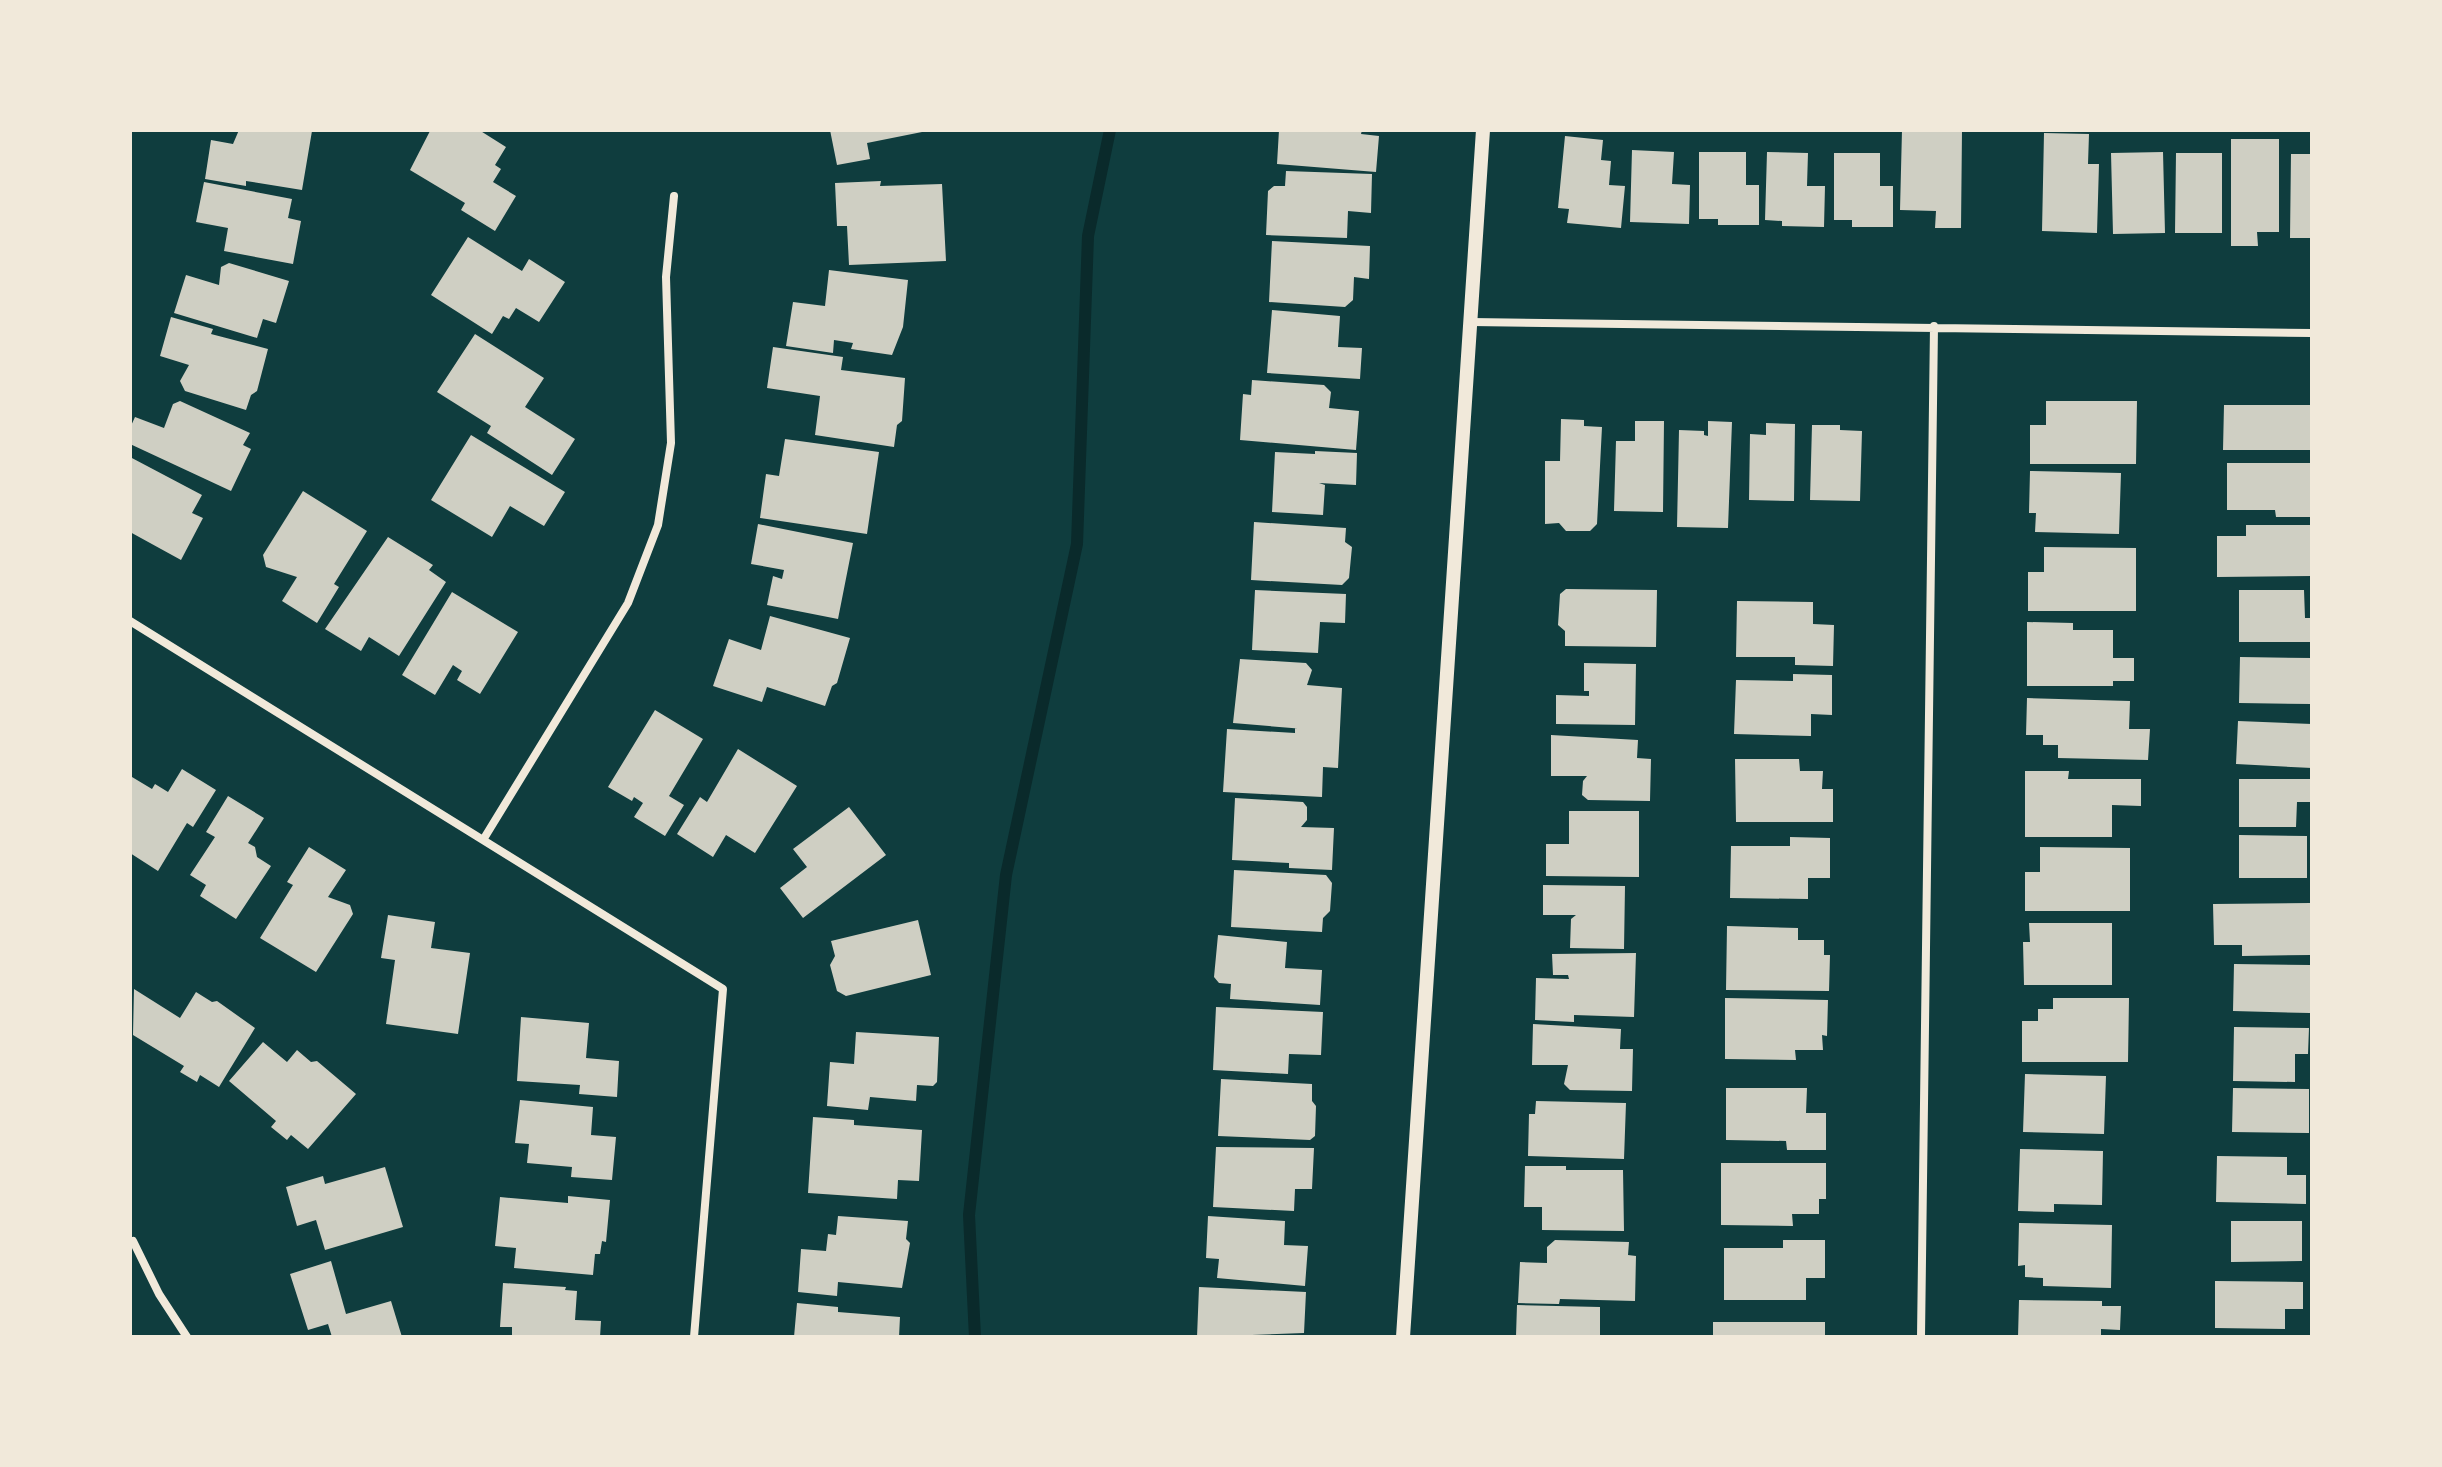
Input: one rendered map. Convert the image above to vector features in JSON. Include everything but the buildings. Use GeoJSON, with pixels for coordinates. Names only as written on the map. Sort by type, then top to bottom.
{"type":"FeatureCollection","features":[{"type":"Feature","properties":{"kind":"street"},"geometry":{"type":"LineString","coordinates":[[1403,1337],[1483,130]]}},
{"type":"Feature","properties":{"kind":"street"},"geometry":{"type":"LineString","coordinates":[[483,840],[628,603],[658,525],[671,443],[666,277],[674,196]]}},
{"type":"Feature","properties":{"kind":"street"},"geometry":{"type":"LineString","coordinates":[[1471,322],[2312,333]]}},
{"type":"Feature","properties":{"kind":"street"},"geometry":{"type":"LineString","coordinates":[[1921,1337],[1934,326]]}},
{"type":"Feature","properties":{"kind":"street"},"geometry":{"type":"LineString","coordinates":[[130,621],[723,989],[694,1337]]}},
{"type":"Feature","properties":{"kind":"street"},"geometry":{"type":"LineString","coordinates":[[133,1241],[159,1294],[187,1337]]}},
{"type":"Feature","properties":{"kind":"waterway"},"geometry":{"type":"LineString","coordinates":[[975,1337],[969,1215],[1006,875],[1077,544],[1088,236],[1110,130]]}}]}
